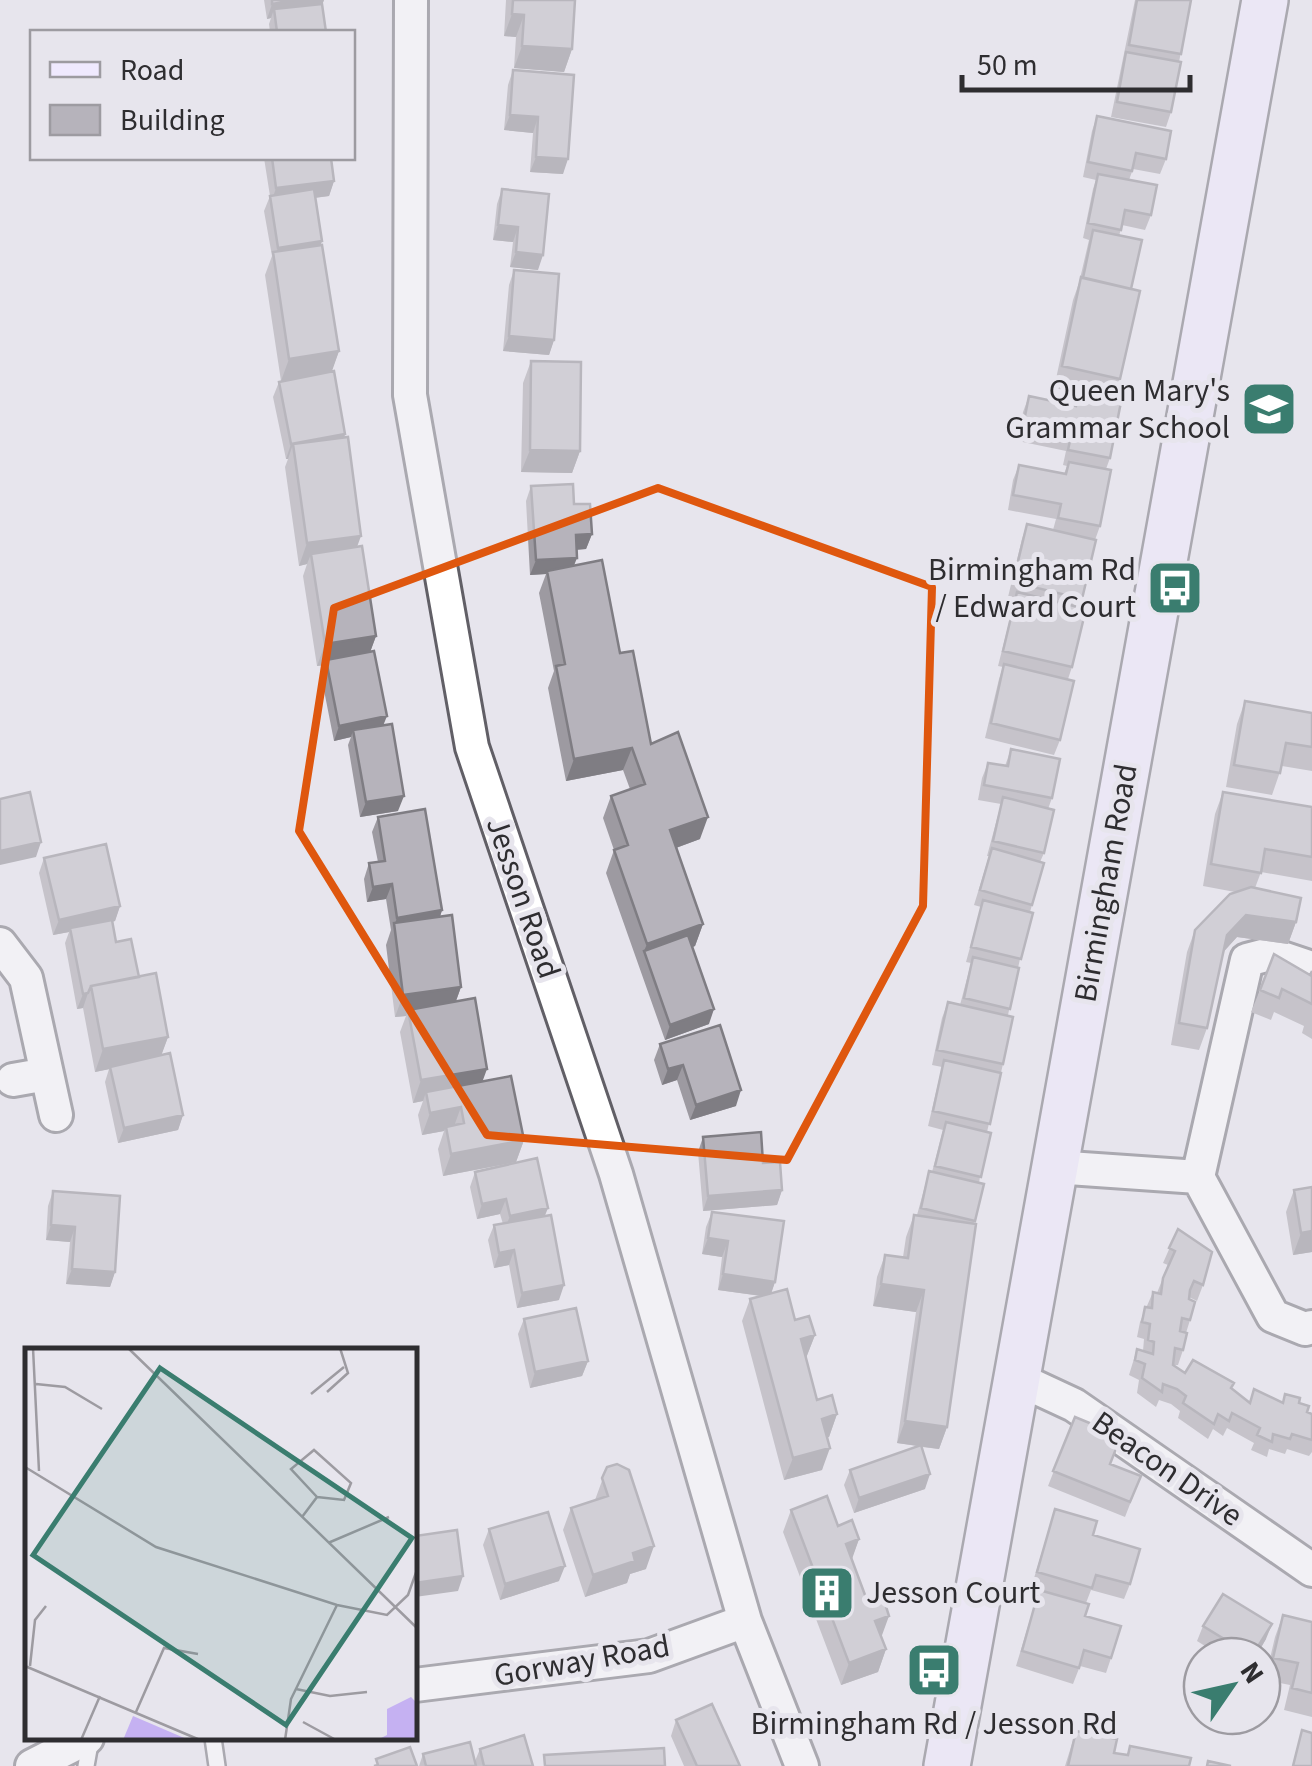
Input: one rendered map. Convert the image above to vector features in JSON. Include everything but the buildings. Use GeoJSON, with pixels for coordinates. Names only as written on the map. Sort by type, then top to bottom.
{"type":"FeatureCollection","features":[{"type":"Feature","properties":{"kind":"street","name":"Jesson Road"},"geometry":{"type":"LineString","coordinates":[[410,0],[410,395],[472,747],[616,1174],[745,1621],[802,1766]]}},
{"type":"Feature","properties":{"kind":"street","name":"Birmingham Road"},"geometry":{"type":"LineString","coordinates":[[948,1766],[1264,0]]}},
{"type":"Feature","properties":{"kind":"street"},"geometry":{"type":"LineString","coordinates":[[0,944],[26,978],[56,1114]]}},
{"type":"Feature","properties":{"kind":"street"},"geometry":{"type":"LineString","coordinates":[[1312,968],[1270,954],[1247,960],[1198,1177],[1273,1316],[1305,1330],[1312,1327]]}},
{"type":"Feature","properties":{"kind":"street"},"geometry":{"type":"LineString","coordinates":[[12,1080],[47,1074]]}},
{"type":"Feature","properties":{"kind":"street"},"geometry":{"type":"LineString","coordinates":[[1054,1167],[1198,1177]]}},
{"type":"Feature","properties":{"kind":"street","name":"Beacon Drive"},"geometry":{"type":"LineString","coordinates":[[1016,1378],[1074,1404],[1312,1570]]}},
{"type":"Feature","properties":{"kind":"street","name":"Gorway Road"},"geometry":{"type":"LineString","coordinates":[[418,1685],[650,1656],[745,1621]]}},
{"type":"Feature","properties":{"kind":"street"},"geometry":{"type":"LineString","coordinates":[[44,1764],[84,1741]]}},
{"type":"Feature","properties":{"kind":"lane"},"geometry":{"type":"LineString","coordinates":[[86,1766],[89,1741]]}},
{"type":"Feature","properties":{"kind":"lane"},"geometry":{"type":"LineString","coordinates":[[213,1741],[217,1766]]}},
{"type":"Feature","properties":{"kind":"highlighted area"},"geometry":{"type":"Polygon","coordinates":[[[658,488],[932,587],[923,906],[787,1160],[487,1135],[299,831],[334,608],[658,488]]]}},
{"type":"Feature","properties":{"kind":"place","name":"Queen Mary's Grammar School"},"geometry":{"type":"Point","coordinates":[1269,409]}},
{"type":"Feature","properties":{"kind":"place","name":"Birmingham Rd / Edward Court"},"geometry":{"type":"Point","coordinates":[1175,588]}},
{"type":"Feature","properties":{"kind":"place","name":"Jesson Court"},"geometry":{"type":"Point","coordinates":[827,1593]}},
{"type":"Feature","properties":{"kind":"place","name":"Birmingham Rd / Jesson Rd"},"geometry":{"type":"Point","coordinates":[934,1670]}}]}
